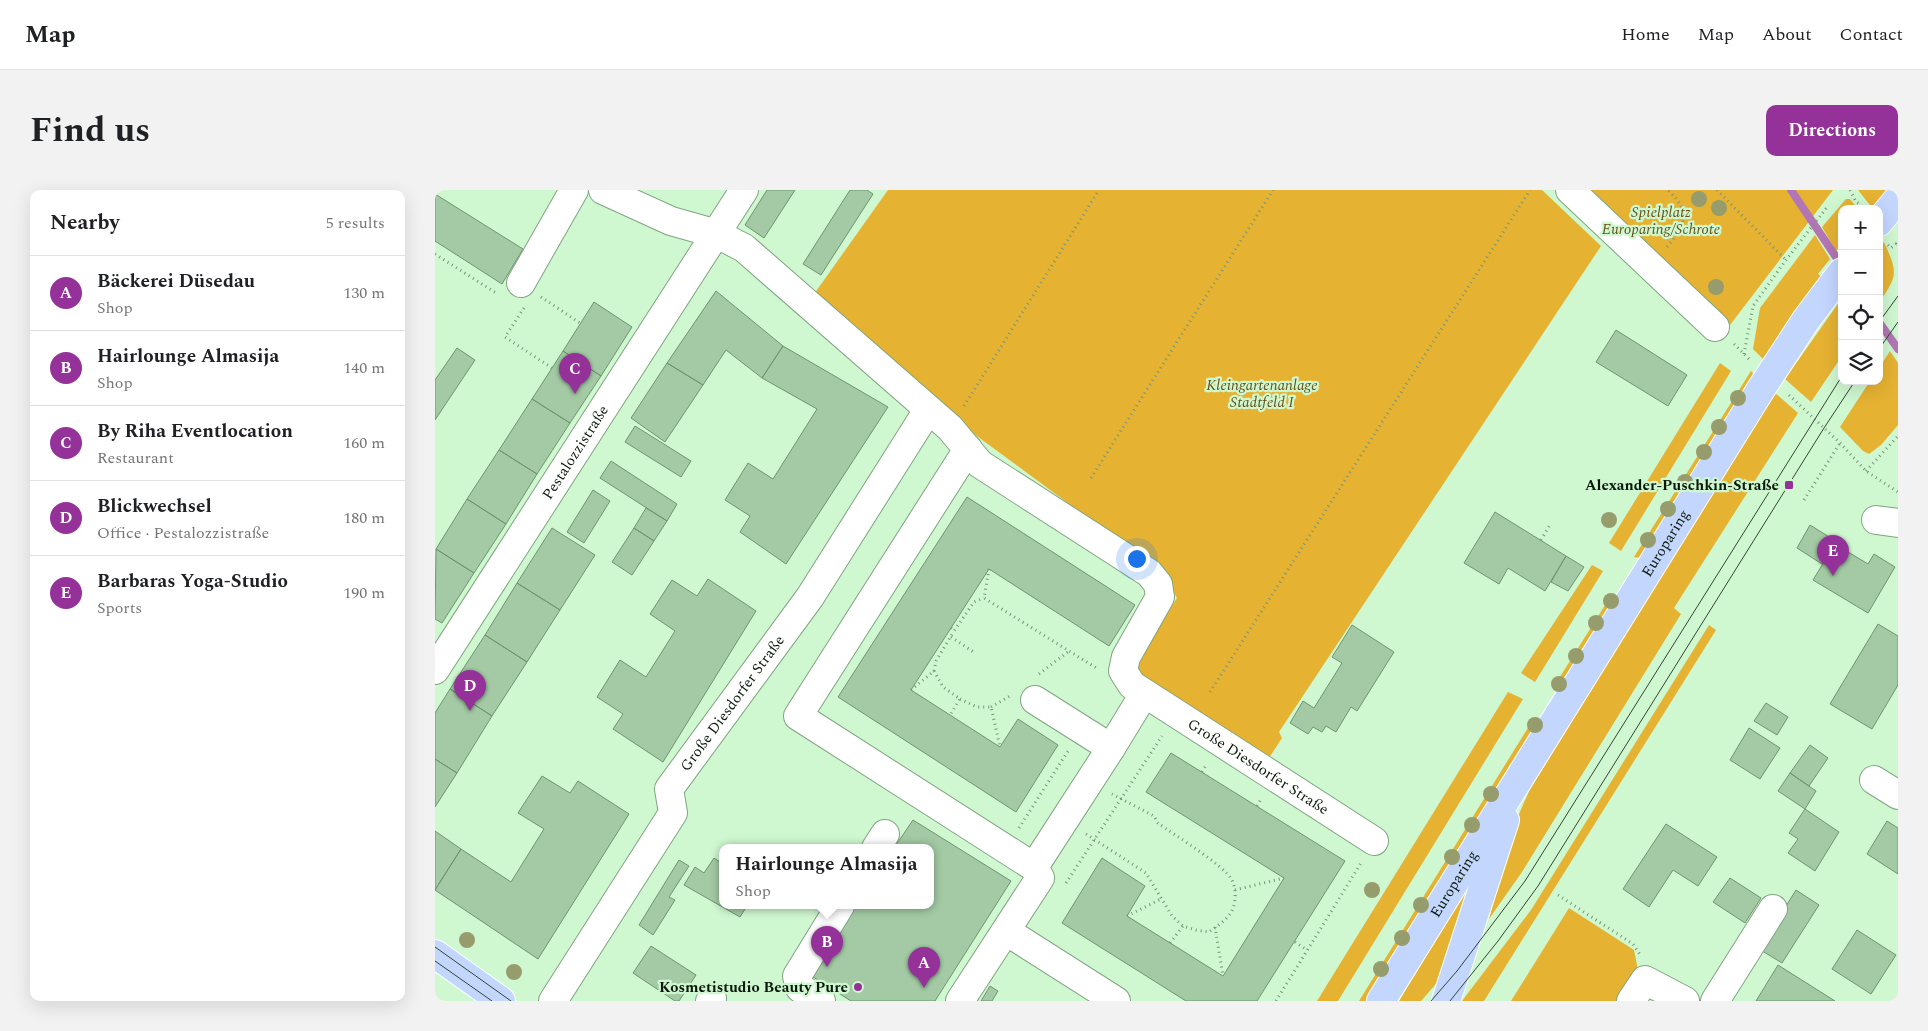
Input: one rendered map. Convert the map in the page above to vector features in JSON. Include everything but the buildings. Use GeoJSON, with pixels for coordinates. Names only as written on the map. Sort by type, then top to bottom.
{"type":"FeatureCollection","features":[{"type":"Feature","properties":{"kind":"main road"},"geometry":{"type":"LineString","coordinates":[[1883,207],[1898,199]]}},
{"type":"Feature","properties":{"kind":"main road","name":"Europaring"},"geometry":{"type":"LineString","coordinates":[[1381,1001],[1756,397],[1836,279]]}},
{"type":"Feature","properties":{"kind":"main road","name":"Europaring"},"geometry":{"type":"LineString","coordinates":[[1446,1001],[1505,821],[1526,768]]}},
{"type":"Feature","properties":{"kind":"main road"},"geometry":{"type":"LineString","coordinates":[[435,954],[501,1001]]}},
{"type":"Feature","properties":{"kind":"street"},"geometry":{"type":"LineString","coordinates":[[528,288],[574,190]]}},
{"type":"Feature","properties":{"kind":"street"},"geometry":{"type":"LineString","coordinates":[[603,190],[671,221],[717,234],[745,248],[950,428],[980,464],[1149,573],[1159,584],[1161,597],[1126,657],[1123,671]]}},
{"type":"Feature","properties":{"kind":"street","name":"Pestalozzistraße"},"geometry":{"type":"LineString","coordinates":[[435,670],[744,190]]}},
{"type":"Feature","properties":{"kind":"street"},"geometry":{"type":"LineString","coordinates":[[1570,190],[1715,327]]}},
{"type":"Feature","properties":{"kind":"street","name":"Große Diesdorfer Straße"},"geometry":{"type":"LineString","coordinates":[[553,1001],[673,813],[669,789],[811,597],[928,410]]}},
{"type":"Feature","properties":{"kind":"street"},"geometry":{"type":"LineString","coordinates":[[960,1001],[1039,878],[1034,867],[798,716],[968,449]]}},
{"type":"Feature","properties":{"kind":"street","name":"Große Diesdorfer Straße"},"geometry":{"type":"LineString","coordinates":[[1123,671],[1132,685],[1144,694],[1374,841]]}},
{"type":"Feature","properties":{"kind":"street"},"geometry":{"type":"LineString","coordinates":[[1034,867],[1144,694]]}},
{"type":"Feature","properties":{"kind":"street"},"geometry":{"type":"LineString","coordinates":[[1035,700],[1111,748]]}},
{"type":"Feature","properties":{"kind":"street"},"geometry":{"type":"LineString","coordinates":[[1874,780],[1898,795]]}},
{"type":"Feature","properties":{"kind":"street"},"geometry":{"type":"LineString","coordinates":[[804,997],[797,976],[838,909]]}},
{"type":"Feature","properties":{"kind":"street"},"geometry":{"type":"LineString","coordinates":[[1715,1001],[1773,909]]}},
{"type":"Feature","properties":{"kind":"street"},"geometry":{"type":"LineString","coordinates":[[1006,931],[1115,1001]]}},
{"type":"Feature","properties":{"kind":"street"},"geometry":{"type":"LineString","coordinates":[[1638,990],[1685,1001]]}},
{"type":"Feature","properties":{"kind":"path"},"geometry":{"type":"LineString","coordinates":[[950,428],[1099,190]]}},
{"type":"Feature","properties":{"kind":"path"},"geometry":{"type":"LineString","coordinates":[[1091,478],[1273,190]]}},
{"type":"Feature","properties":{"kind":"path"},"geometry":{"type":"LineString","coordinates":[[1210,692],[1530,190]]}},
{"type":"Feature","properties":{"kind":"path"},"geometry":{"type":"LineString","coordinates":[[1650,266],[1683,225],[1681,206],[1668,190]]}},
{"type":"Feature","properties":{"kind":"path"},"geometry":{"type":"LineString","coordinates":[[1717,190],[1786,260]]}},
{"type":"Feature","properties":{"kind":"path"},"geometry":{"type":"LineString","coordinates":[[1849,190],[1859,205]]}},
{"type":"Feature","properties":{"kind":"path"},"geometry":{"type":"LineString","coordinates":[[1744,354],[1753,306],[1828,206]]}},
{"type":"Feature","properties":{"kind":"path"},"geometry":{"type":"LineString","coordinates":[[435,254],[507,300],[518,282],[580,323]]}},
{"type":"Feature","properties":{"kind":"path"},"geometry":{"type":"LineString","coordinates":[[528,288],[505,337],[552,368]]}},
{"type":"Feature","properties":{"kind":"path"},"geometry":{"type":"LineString","coordinates":[[1715,327],[1755,364]]}},
{"type":"Feature","properties":{"kind":"path"},"geometry":{"type":"LineString","coordinates":[[1784,390],[1840,443],[1866,471],[1898,492]]}},
{"type":"Feature","properties":{"kind":"path"},"geometry":{"type":"LineString","coordinates":[[1866,471],[1897,438]]}},
{"type":"Feature","properties":{"kind":"path"},"geometry":{"type":"LineString","coordinates":[[1804,500],[1840,443]]}},
{"type":"Feature","properties":{"kind":"path"},"geometry":{"type":"LineString","coordinates":[[1541,540],[1551,523]]}},
{"type":"Feature","properties":{"kind":"path"},"geometry":{"type":"LineString","coordinates":[[984,598],[989,569]]}},
{"type":"Feature","properties":{"kind":"path"},"geometry":{"type":"LineString","coordinates":[[984,598],[1102,672],[1123,671]]}},
{"type":"Feature","properties":{"kind":"path"},"geometry":{"type":"LineString","coordinates":[[911,690],[934,671],[936,661],[953,630],[974,602],[984,598]]}},
{"type":"Feature","properties":{"kind":"path"},"geometry":{"type":"LineString","coordinates":[[951,636],[975,653]]}},
{"type":"Feature","properties":{"kind":"path"},"geometry":{"type":"LineString","coordinates":[[934,671],[943,687],[960,699],[977,707],[991,707],[1000,747]]}},
{"type":"Feature","properties":{"kind":"path"},"geometry":{"type":"LineString","coordinates":[[950,715],[960,699]]}},
{"type":"Feature","properties":{"kind":"path"},"geometry":{"type":"LineString","coordinates":[[1063,888],[1176,714]]}},
{"type":"Feature","properties":{"kind":"path"},"geometry":{"type":"LineString","coordinates":[[1005,849],[1072,744]]}},
{"type":"Feature","properties":{"kind":"path"},"geometry":{"type":"LineString","coordinates":[[1064,820],[1146,873],[1172,916],[1183,926],[1209,932],[1230,914],[1235,901],[1232,879],[1158,823],[1154,816],[1090,781]]}},
{"type":"Feature","properties":{"kind":"path"},"geometry":{"type":"LineString","coordinates":[[1276,1001],[1374,841]]}},
{"type":"Feature","properties":{"kind":"path"},"geometry":{"type":"LineString","coordinates":[[1235,890],[1285,878]]}},
{"type":"Feature","properties":{"kind":"path"},"geometry":{"type":"LineString","coordinates":[[1558,895],[1637,946],[1648,973],[1638,990]]}},
{"type":"Feature","properties":{"kind":"path"},"geometry":{"type":"LineString","coordinates":[[1127,916],[1161,899]]}},
{"type":"Feature","properties":{"kind":"path"},"geometry":{"type":"LineString","coordinates":[[1170,943],[1183,926]]}},
{"type":"Feature","properties":{"kind":"path"},"geometry":{"type":"LineString","coordinates":[[1215,927],[1223,976]]}},
{"type":"Feature","properties":{"kind":"path"},"geometry":{"type":"LineString","coordinates":[[1295,942],[1307,950]]}},
{"type":"Feature","properties":{"kind":"green space","name":"Kleingartenanlage Stadtfeld I"},"geometry":{"type":"Polygon","coordinates":[[[888,190],[1542,190],[1601,246],[1279,732],[1282,738],[1267,761],[1144,679],[1136,664],[1177,598],[1163,573],[951,417],[812,297],[888,190]]]}},
{"type":"Feature","properties":{"kind":"green space","name":"Spielplatz Europaring/Schrote"},"geometry":{"type":"Polygon","coordinates":[[[1581,190],[1833,190],[1730,325],[1581,190]]]}},
{"type":"Feature","properties":{"kind":"green space"},"geometry":{"type":"Polygon","coordinates":[[[1858,190],[1888,190],[1876,205],[1870,205],[1858,190]]]}},
{"type":"Feature","properties":{"kind":"green space"},"geometry":{"type":"Polygon","coordinates":[[[1846,199],[1850,199],[1855,205],[1841,205],[1846,199]]]}},
{"type":"Feature","properties":{"kind":"green space"},"geometry":{"type":"Polygon","coordinates":[[[1838,208],[1838,249],[1836,251],[1822,227],[1838,208]]]}},
{"type":"Feature","properties":{"kind":"green space"},"geometry":{"type":"Polygon","coordinates":[[[1815,235],[1830,259],[1818,274],[1821,276],[1764,360],[1753,349],[1760,308],[1815,235]]]}},
{"type":"Feature","properties":{"kind":"green space"},"geometry":{"type":"Polygon","coordinates":[[[1884,242],[1892,261],[1894,274],[1893,280],[1883,297],[1883,250],[1884,242]]]}},
{"type":"Feature","properties":{"kind":"green space"},"geometry":{"type":"Polygon","coordinates":[[[1838,304],[1838,362],[1811,402],[1785,379],[1838,304]]]}},
{"type":"Feature","properties":{"kind":"green space"},"geometry":{"type":"Polygon","coordinates":[[[1890,351],[1898,363],[1898,425],[1881,445],[1869,454],[1863,451],[1840,427],[1867,385],[1883,385],[1883,362],[1890,351]]]}},
{"type":"Feature","properties":{"kind":"green space"},"geometry":{"type":"Polygon","coordinates":[[[1720,363],[1731,371],[1621,551],[1609,543],[1720,363]]]}},
{"type":"Feature","properties":{"kind":"green space"},"geometry":{"type":"Polygon","coordinates":[[[1751,371],[1756,376],[1641,558],[1634,557],[1751,371]]]}},
{"type":"Feature","properties":{"kind":"green space"},"geometry":{"type":"Polygon","coordinates":[[[1775,393],[1798,413],[1674,608],[1681,614],[1522,872],[1489,919],[1512,830],[1530,789],[1775,393]]]}},
{"type":"Feature","properties":{"kind":"green space"},"geometry":{"type":"Polygon","coordinates":[[[1592,565],[1603,571],[1535,682],[1521,673],[1592,565]]]}},
{"type":"Feature","properties":{"kind":"green space"},"geometry":{"type":"Polygon","coordinates":[[[1612,594],[1617,597],[1559,691],[1553,688],[1612,594]]]}},
{"type":"Feature","properties":{"kind":"green space"},"geometry":{"type":"Polygon","coordinates":[[[1709,625],[1716,630],[1484,1001],[1462,1001],[1531,910],[1709,625]]]}},
{"type":"Feature","properties":{"kind":"green space"},"geometry":{"type":"Polygon","coordinates":[[[1508,692],[1523,699],[1338,1001],[1317,1001],[1508,692]]]}},
{"type":"Feature","properties":{"kind":"green space"},"geometry":{"type":"Polygon","coordinates":[[[1534,718],[1540,721],[1366,1001],[1359,1001],[1534,718]]]}},
{"type":"Feature","properties":{"kind":"green space"},"geometry":{"type":"Polygon","coordinates":[[[1465,892],[1467,893],[1443,976],[1421,1001],[1399,1001],[1465,892]]]}},
{"type":"Feature","properties":{"kind":"green space"},"geometry":{"type":"Polygon","coordinates":[[[1569,908],[1634,950],[1639,975],[1621,1001],[1511,1001],[1569,908]]]}},
{"type":"Feature","properties":{"kind":"waterway"},"geometry":{"type":"LineString","coordinates":[[1791,190],[1838,260]]}},
{"type":"Feature","properties":{"kind":"waterway"},"geometry":{"type":"LineString","coordinates":[[1883,328],[1898,349]]}},
{"type":"Feature","properties":{"kind":"tram line"},"geometry":{"type":"LineString","coordinates":[[1883,317],[1898,296]]}},
{"type":"Feature","properties":{"kind":"tram line"},"geometry":{"type":"LineString","coordinates":[[1883,343],[1898,322]]}},
{"type":"Feature","properties":{"kind":"tram line"},"geometry":{"type":"LineString","coordinates":[[1431,1001],[1457,971],[1525,881],[1838,382]]}},
{"type":"Feature","properties":{"kind":"tram line"},"geometry":{"type":"LineString","coordinates":[[1450,1001],[1498,941],[1538,886],[1852,385]]}},
{"type":"Feature","properties":{"kind":"tram line"},"geometry":{"type":"LineString","coordinates":[[435,947],[511,1001]]}},
{"type":"Feature","properties":{"kind":"tram line"},"geometry":{"type":"LineString","coordinates":[[435,961],[492,1001]]}},
{"type":"Feature","properties":{"kind":"place","name":"By Riha Eventlocation"},"geometry":{"type":"Point","coordinates":[575,394]}},
{"type":"Feature","properties":{"kind":"place","name":"Alexander-Puschkin-Straße"},"geometry":{"type":"Point","coordinates":[1789,485]}},
{"type":"Feature","properties":{"kind":"place","name":"Barbaras Yoga-Studio"},"geometry":{"type":"Point","coordinates":[1833,576]}},
{"type":"Feature","properties":{"kind":"place","name":"Blickwechsel"},"geometry":{"type":"Point","coordinates":[470,711]}},
{"type":"Feature","properties":{"kind":"place","name":"Hairlounge Almasija"},"geometry":{"type":"Point","coordinates":[827,967]}},
{"type":"Feature","properties":{"kind":"place","name":"Kosmetistudio Beauty Pure"},"geometry":{"type":"Point","coordinates":[858,987]}},
{"type":"Feature","properties":{"kind":"place","name":"Bäckerei Düsedau"},"geometry":{"type":"Point","coordinates":[924,988]}}]}
